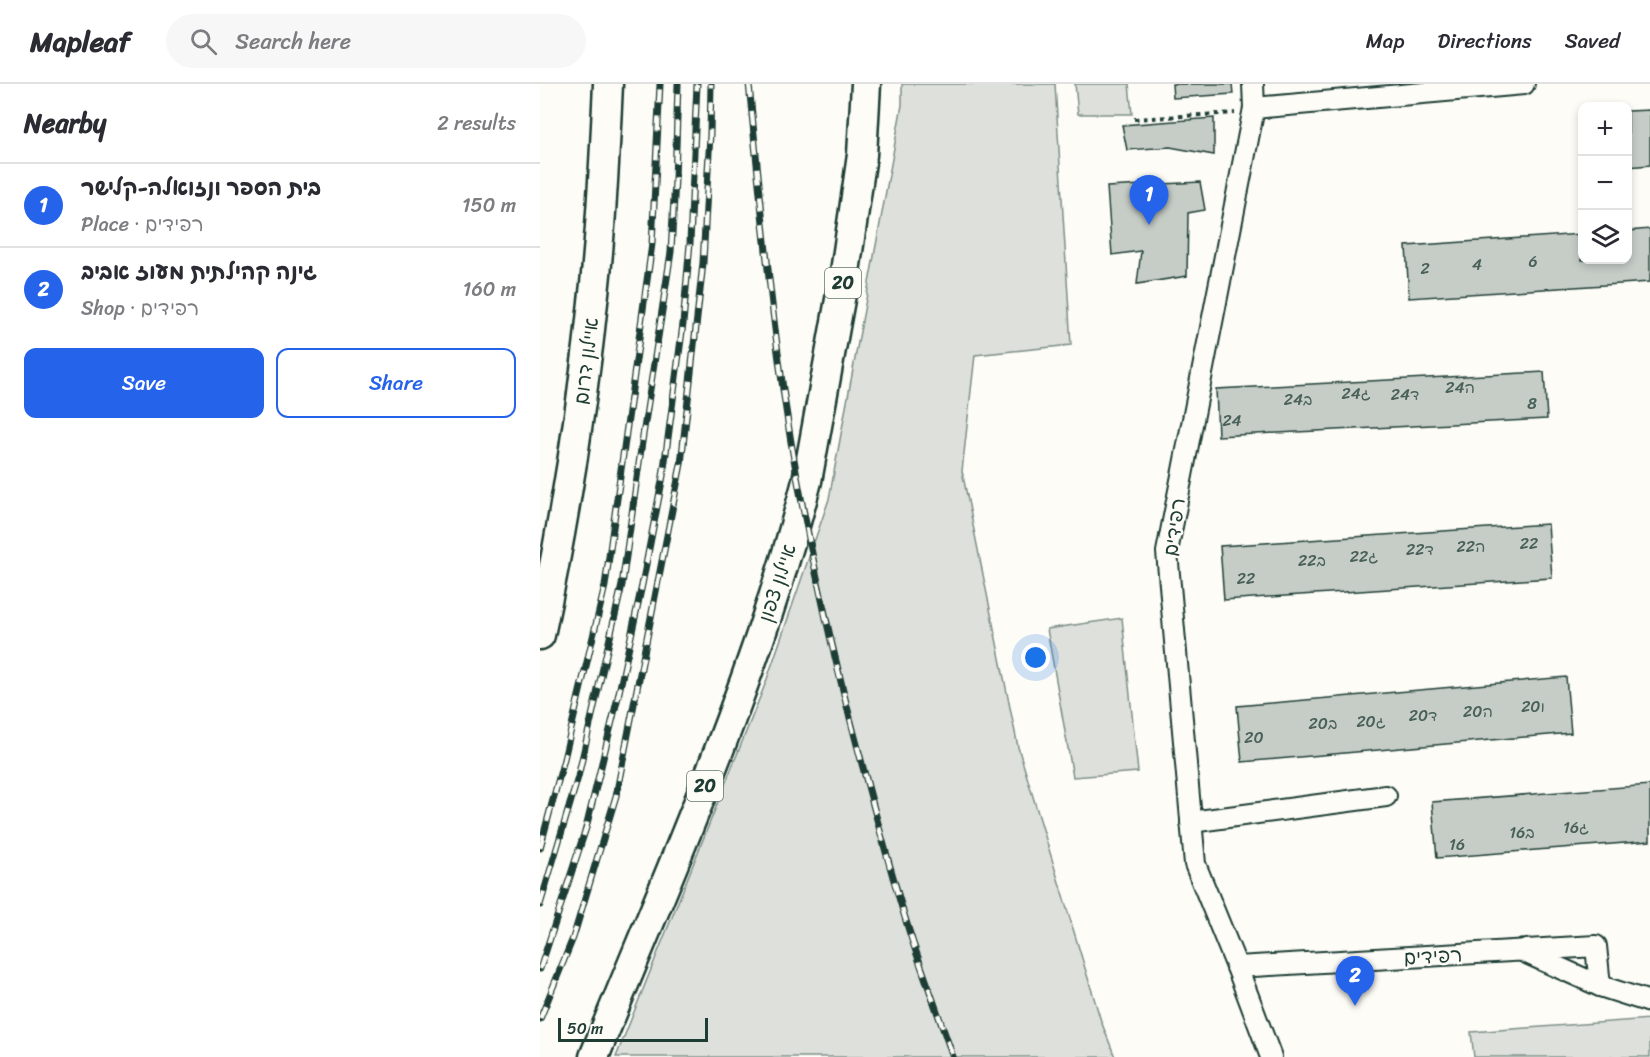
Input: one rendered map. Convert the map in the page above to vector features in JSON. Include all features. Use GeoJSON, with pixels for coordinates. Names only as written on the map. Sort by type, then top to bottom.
{"type":"FeatureCollection","features":[{"type":"Feature","properties":{"kind":"highway","name":"איילון דרום"},"geometry":{"type":"LineString","coordinates":[[540,634],[570,477],[589,334],[604,167],[608,84]]}},
{"type":"Feature","properties":{"kind":"highway","name":"איילון צפון"},"geometry":{"type":"LineString","coordinates":[[594,1057],[718,753],[772,601],[799,510],[807,481],[846,272],[862,155],[866,84]]}},
{"type":"Feature","properties":{"kind":"street","name":"רפידים"},"geometry":{"type":"LineString","coordinates":[[1253,84],[1254,108],[1167,552],[1195,864],[1271,1057]]}},
{"type":"Feature","properties":{"kind":"street"},"geometry":{"type":"LineString","coordinates":[[1254,108],[1524,84]]}},
{"type":"Feature","properties":{"kind":"street"},"geometry":{"type":"LineString","coordinates":[[1191,822],[1386,796]]}},
{"type":"Feature","properties":{"kind":"street","name":"רפידים"},"geometry":{"type":"LineString","coordinates":[[1237,967],[1596,946],[1600,986]]}},
{"type":"Feature","properties":{"kind":"street","name":"רפידים"},"geometry":{"type":"LineString","coordinates":[[1522,951],[1600,986],[1650,1002]]}},
{"type":"Feature","properties":{"kind":"path"},"geometry":{"type":"LineString","coordinates":[[1134,119],[1236,112],[1254,108]]}},
{"type":"Feature","properties":{"kind":"shaded area"},"geometry":{"type":"Polygon","coordinates":[[[902,84],[1055,84],[1071,345],[975,355],[962,471],[1018,747],[1101,1021],[1115,1057],[616,1057],[766,682],[829,499],[902,105],[902,84]]]}},
{"type":"Feature","properties":{"kind":"shaded area"},"geometry":{"type":"Polygon","coordinates":[[[1075,84],[1129,84],[1132,114],[1078,114],[1075,84]]]}},
{"type":"Feature","properties":{"kind":"shaded area"},"geometry":{"type":"Polygon","coordinates":[[[1122,618],[1138,772],[1073,777],[1047,629],[1122,618]]]}},
{"type":"Feature","properties":{"kind":"shaded area"},"geometry":{"type":"Polygon","coordinates":[[[1650,1019],[1650,1057],[1474,1057],[1471,1032],[1650,1019]]]}},
{"type":"Feature","properties":{"kind":"building"},"geometry":{"type":"Polygon","coordinates":[[[1172,84],[1232,84],[1233,94],[1173,98],[1172,84]]]}},
{"type":"Feature","properties":{"kind":"building"},"geometry":{"type":"Polygon","coordinates":[[[1650,110],[1650,165],[1632,167],[1632,111],[1650,110]]]}},
{"type":"Feature","properties":{"kind":"building"},"geometry":{"type":"Polygon","coordinates":[[[1214,118],[1214,155],[1170,147],[1127,150],[1122,125],[1214,118]]]}},
{"type":"Feature","properties":{"kind":"building"},"geometry":{"type":"Polygon","coordinates":[[[1200,182],[1205,210],[1188,213],[1187,276],[1137,284],[1141,251],[1112,255],[1107,187],[1200,182]]]}},
{"type":"Feature","properties":{"kind":"building"},"geometry":{"type":"Polygon","coordinates":[[[1650,229],[1650,282],[1409,298],[1406,246],[1578,234],[1578,264],[1632,264],[1632,231],[1650,229]]]}},
{"type":"Feature","properties":{"kind":"building"},"geometry":{"type":"Polygon","coordinates":[[[1544,372],[1547,419],[1218,436],[1216,389],[1544,372]]]}},
{"type":"Feature","properties":{"kind":"building"},"geometry":{"type":"Polygon","coordinates":[[[1548,524],[1552,578],[1224,600],[1220,546],[1548,524]]]}},
{"type":"Feature","properties":{"kind":"building"},"geometry":{"type":"Polygon","coordinates":[[[1566,677],[1571,733],[1242,762],[1237,706],[1566,677]]]}},
{"type":"Feature","properties":{"kind":"building"},"geometry":{"type":"Polygon","coordinates":[[[1650,785],[1650,841],[1437,858],[1432,802],[1650,785]]]}},
{"type":"Feature","properties":{"kind":"railway"},"geometry":{"type":"LineString","coordinates":[[540,848],[564,759],[605,586],[652,244],[660,84]]}},
{"type":"Feature","properties":{"kind":"railway"},"geometry":{"type":"LineString","coordinates":[[540,905],[578,777],[622,585],[671,252],[678,84]]}},
{"type":"Feature","properties":{"kind":"railway"},"geometry":{"type":"LineString","coordinates":[[540,969],[586,828],[618,697],[663,476],[683,324],[690,243],[697,84]]}},
{"type":"Feature","properties":{"kind":"railway"},"geometry":{"type":"LineString","coordinates":[[540,1019],[573,938],[616,796],[681,464],[703,263],[711,84]]}},
{"type":"Feature","properties":{"kind":"railway"},"geometry":{"type":"LineString","coordinates":[[749,84],[778,353],[798,484],[815,568],[843,692],[888,859],[913,943],[953,1057]]}},
{"type":"Feature","properties":{"kind":"place","name":"בית הספר ונזואלה-קלישר"},"geometry":{"type":"Point","coordinates":[1149,225]}},
{"type":"Feature","properties":{"kind":"place","name":"גינה קהילתית מעוז אביב"},"geometry":{"type":"Point","coordinates":[1355,1006]}}]}
